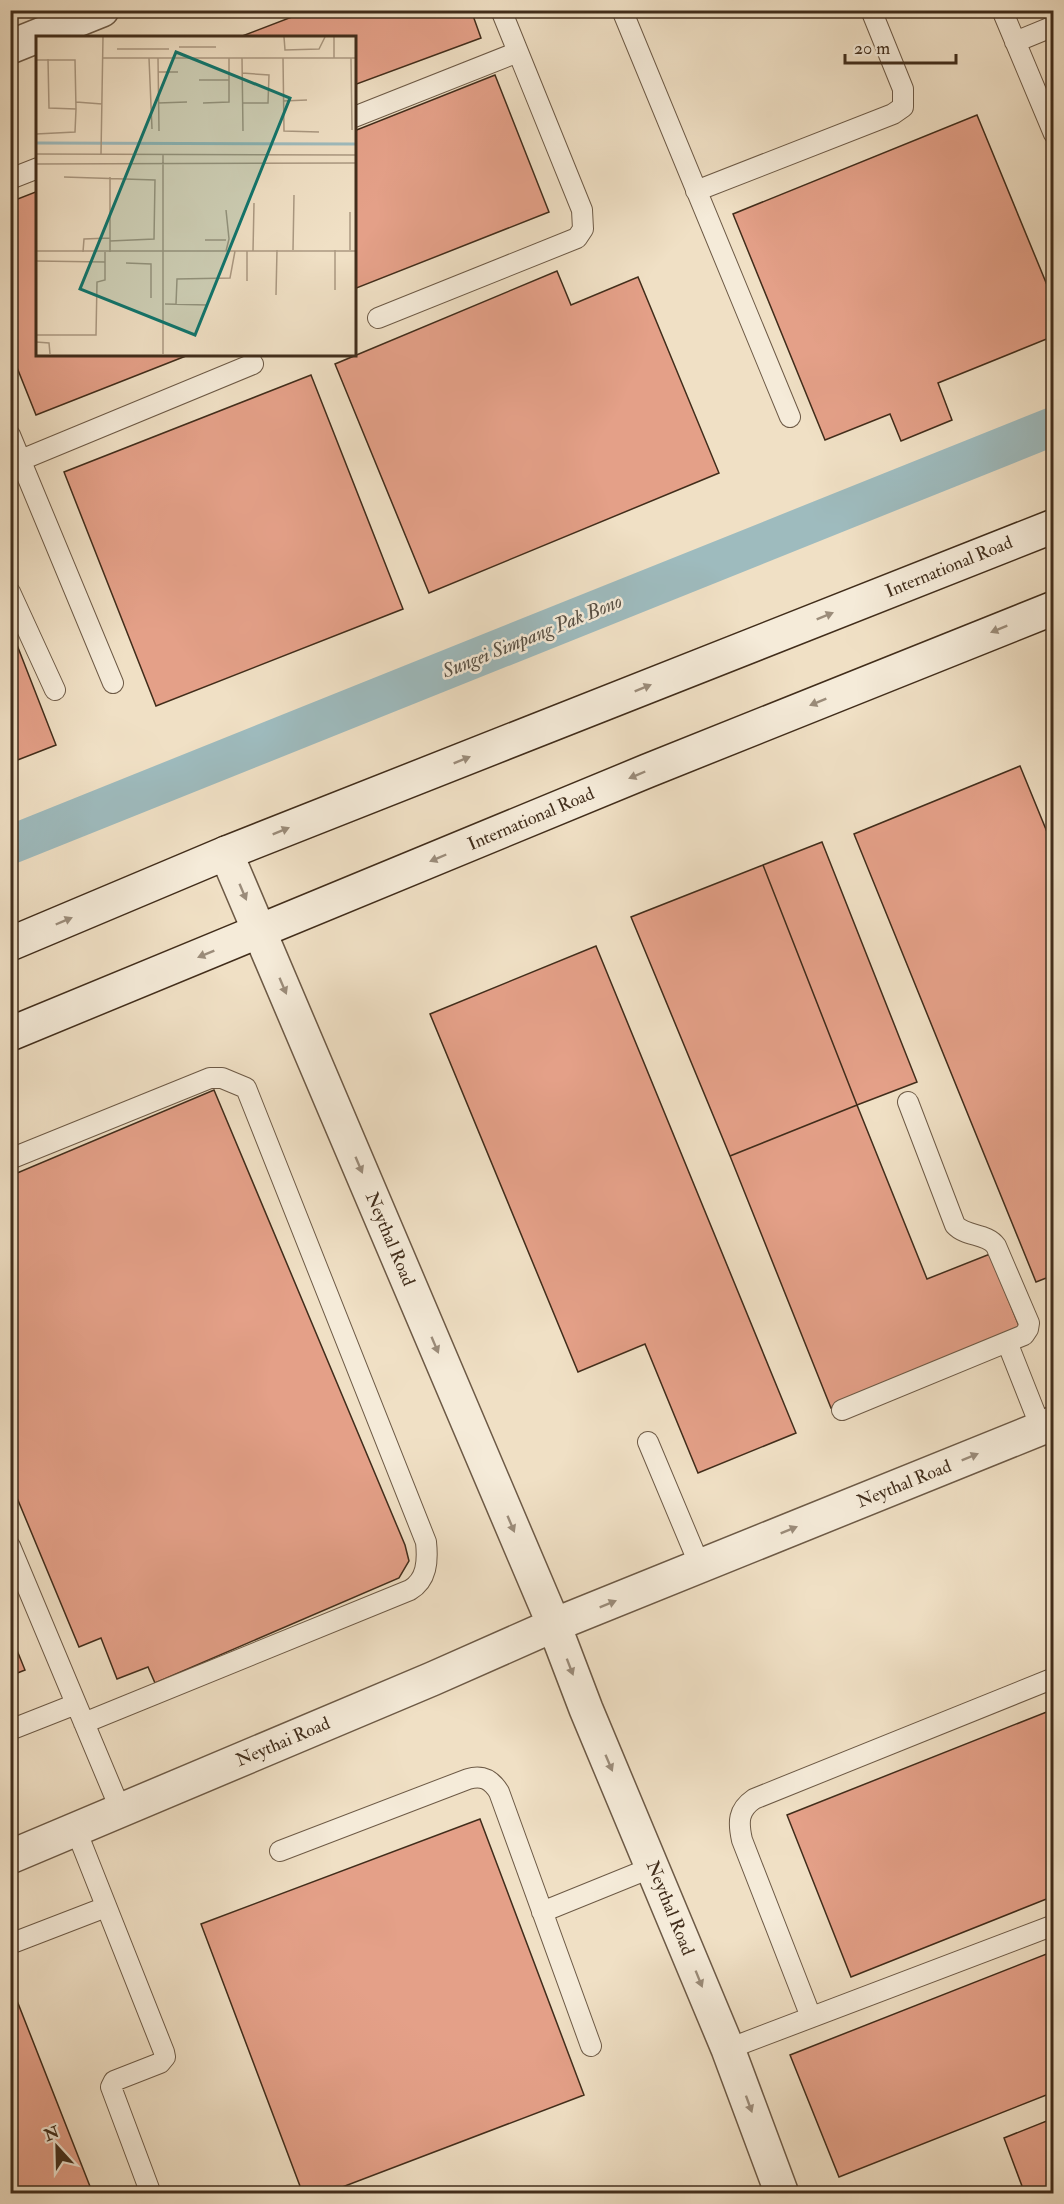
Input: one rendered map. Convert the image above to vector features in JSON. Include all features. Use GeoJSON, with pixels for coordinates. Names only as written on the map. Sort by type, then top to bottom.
{"type":"FeatureCollection","features":[{"type":"Feature","properties":{"kind":"street"},"geometry":{"type":"LineString","coordinates":[[10,47],[82,14]]}},
{"type":"Feature","properties":{"kind":"street","name":"International Road"},"geometry":{"type":"LineString","coordinates":[[10,944],[226,853],[1053,526]]}},
{"type":"Feature","properties":{"kind":"street","name":"International Road"},"geometry":{"type":"LineString","coordinates":[[10,1034],[636,775],[1053,608]]}},
{"type":"Feature","properties":{"kind":"street","name":"Neythal Road"},"geometry":{"type":"LineString","coordinates":[[226,853],[554,1625],[586,1709],[728,2049],[782,2193]]}},
{"type":"Feature","properties":{"kind":"street","name":"Neythal Road"},"geometry":{"type":"LineString","coordinates":[[554,1625],[1047,1426]]}},
{"type":"Feature","properties":{"kind":"street","name":"Neythai Road"},"geometry":{"type":"LineString","coordinates":[[10,1857],[432,1679],[554,1625]]}},
{"type":"Feature","properties":{"kind":"lane"},"geometry":{"type":"LineString","coordinates":[[378,318],[577,238],[583,229],[582,210],[501,10]]}},
{"type":"Feature","properties":{"kind":"lane"},"geometry":{"type":"LineString","coordinates":[[622,10],[790,417]]}},
{"type":"Feature","properties":{"kind":"lane"},"geometry":{"type":"LineString","coordinates":[[696,191],[894,114],[903,107],[903,89],[871,10]]}},
{"type":"Feature","properties":{"kind":"lane"},"geometry":{"type":"LineString","coordinates":[[1002,10],[1053,134]]}},
{"type":"Feature","properties":{"kind":"lane"},"geometry":{"type":"LineString","coordinates":[[1015,42],[1053,26]]}},
{"type":"Feature","properties":{"kind":"lane"},"geometry":{"type":"LineString","coordinates":[[356,116],[518,52]]}},
{"type":"Feature","properties":{"kind":"lane"},"geometry":{"type":"LineString","coordinates":[[10,179],[36,169]]}},
{"type":"Feature","properties":{"kind":"lane"},"geometry":{"type":"LineString","coordinates":[[21,460],[253,364]]}},
{"type":"Feature","properties":{"kind":"lane"},"geometry":{"type":"LineString","coordinates":[[10,435],[113,684]]}},
{"type":"Feature","properties":{"kind":"lane"},"geometry":{"type":"LineString","coordinates":[[10,592],[56,690]]}},
{"type":"Feature","properties":{"kind":"lane"},"geometry":{"type":"LineString","coordinates":[[10,1159],[210,1078],[222,1077],[246,1088],[426,1542],[426,1567],[422,1579],[410,1590],[84,1722]]}},
{"type":"Feature","properties":{"kind":"lane"},"geometry":{"type":"LineString","coordinates":[[842,1410],[1024,1335],[1028,1329],[1029,1323],[992,1240],[960,1230],[955,1225],[908,1102]]}},
{"type":"Feature","properties":{"kind":"lane"},"geometry":{"type":"LineString","coordinates":[[1007,1342],[1047,1426]]}},
{"type":"Feature","properties":{"kind":"lane"},"geometry":{"type":"LineString","coordinates":[[648,1442],[700,1566]]}},
{"type":"Feature","properties":{"kind":"lane"},"geometry":{"type":"LineString","coordinates":[[10,1546],[121,1811]]}},
{"type":"Feature","properties":{"kind":"lane"},"geometry":{"type":"LineString","coordinates":[[811,2017],[742,1840],[740,1814],[747,1804],[754,1799],[1053,1678]]}},
{"type":"Feature","properties":{"kind":"lane"},"geometry":{"type":"LineString","coordinates":[[10,1730],[76,1704]]}},
{"type":"Feature","properties":{"kind":"lane"},"geometry":{"type":"LineString","coordinates":[[280,1851],[478,1776],[494,1784],[591,2046]]}},
{"type":"Feature","properties":{"kind":"lane"},"geometry":{"type":"LineString","coordinates":[[76,1830],[164,2052],[165,2057],[160,2063],[114,2081],[111,2087],[151,2193]]}},
{"type":"Feature","properties":{"kind":"lane"},"geometry":{"type":"LineString","coordinates":[[542,1912],[653,1867]]}},
{"type":"Feature","properties":{"kind":"lane"},"geometry":{"type":"LineString","coordinates":[[10,1944],[106,1907]]}},
{"type":"Feature","properties":{"kind":"lane"},"geometry":{"type":"LineString","coordinates":[[728,2049],[1053,1925]]}},
{"type":"Feature","properties":{"kind":"building"},"geometry":{"type":"Polygon","coordinates":[[[310,10],[471,10],[481,38],[356,84],[356,36],[242,36],[310,10]]]}},
{"type":"Feature","properties":{"kind":"building"},"geometry":{"type":"Polygon","coordinates":[[[495,75],[549,212],[356,288],[356,130],[495,75]]]}},
{"type":"Feature","properties":{"kind":"building"},"geometry":{"type":"Polygon","coordinates":[[[977,115],[1054,302],[1054,336],[938,383],[952,420],[901,441],[890,414],[825,440],[733,214],[977,115]]]}},
{"type":"Feature","properties":{"kind":"building"},"geometry":{"type":"Polygon","coordinates":[[[36,192],[36,356],[186,356],[36,415],[10,350],[10,202],[36,192]]]}},
{"type":"Feature","properties":{"kind":"building"},"geometry":{"type":"Polygon","coordinates":[[[557,271],[571,305],[638,277],[719,473],[429,593],[335,364],[557,271]]]}},
{"type":"Feature","properties":{"kind":"building"},"geometry":{"type":"Polygon","coordinates":[[[311,375],[403,609],[156,706],[64,472],[311,375]]]}},
{"type":"Feature","properties":{"kind":"building"},"geometry":{"type":"Polygon","coordinates":[[[10,627],[56,745],[10,763],[10,627]]]}},
{"type":"Feature","properties":{"kind":"building"},"geometry":{"type":"Polygon","coordinates":[[[1020,766],[1054,849],[1054,1275],[1036,1282],[854,834],[1020,766]]]}},
{"type":"Feature","properties":{"kind":"building"},"geometry":{"type":"Polygon","coordinates":[[[822,842],[917,1082],[857,1105],[763,865],[822,842]]]}},
{"type":"Feature","properties":{"kind":"building"},"geometry":{"type":"Polygon","coordinates":[[[763,865],[857,1105],[730,1156],[631,917],[763,865]]]}},
{"type":"Feature","properties":{"kind":"building"},"geometry":{"type":"Polygon","coordinates":[[[596,946],[796,1433],[698,1473],[645,1344],[578,1372],[430,1014],[596,946]]]}},
{"type":"Feature","properties":{"kind":"building"},"geometry":{"type":"Polygon","coordinates":[[[214,1090],[405,1545],[409,1561],[399,1578],[155,1683],[148,1667],[117,1679],[101,1638],[79,1647],[10,1481],[10,1176],[214,1090]]]}},
{"type":"Feature","properties":{"kind":"building"},"geometry":{"type":"Polygon","coordinates":[[[857,1105],[927,1279],[990,1254],[1021,1331],[831,1408],[730,1156],[857,1105]]]}},
{"type":"Feature","properties":{"kind":"building"},"geometry":{"type":"Polygon","coordinates":[[[10,1633],[25,1670],[10,1676],[10,1633]]]}},
{"type":"Feature","properties":{"kind":"building"},"geometry":{"type":"Polygon","coordinates":[[[1054,1709],[1054,1896],[851,1977],[787,1815],[1054,1709]]]}},
{"type":"Feature","properties":{"kind":"building"},"geometry":{"type":"Polygon","coordinates":[[[480,1819],[584,2095],[324,2194],[303,2194],[201,1924],[480,1819]]]}},
{"type":"Feature","properties":{"kind":"building"},"geometry":{"type":"Polygon","coordinates":[[[1054,1951],[1054,2092],[839,2177],[790,2055],[1054,1951]]]}},
{"type":"Feature","properties":{"kind":"building"},"geometry":{"type":"Polygon","coordinates":[[[10,1988],[12,1988],[93,2194],[10,2194],[10,1988]]]}},
{"type":"Feature","properties":{"kind":"building"},"geometry":{"type":"Polygon","coordinates":[[[1054,2118],[1054,2194],[1025,2194],[1004,2138],[1054,2118]]]}},
{"type":"Feature","properties":{"kind":"waterway","name":"Sungei Simpang Pak Bono"},"geometry":{"type":"LineString","coordinates":[[10,845],[1054,426]]}}]}
